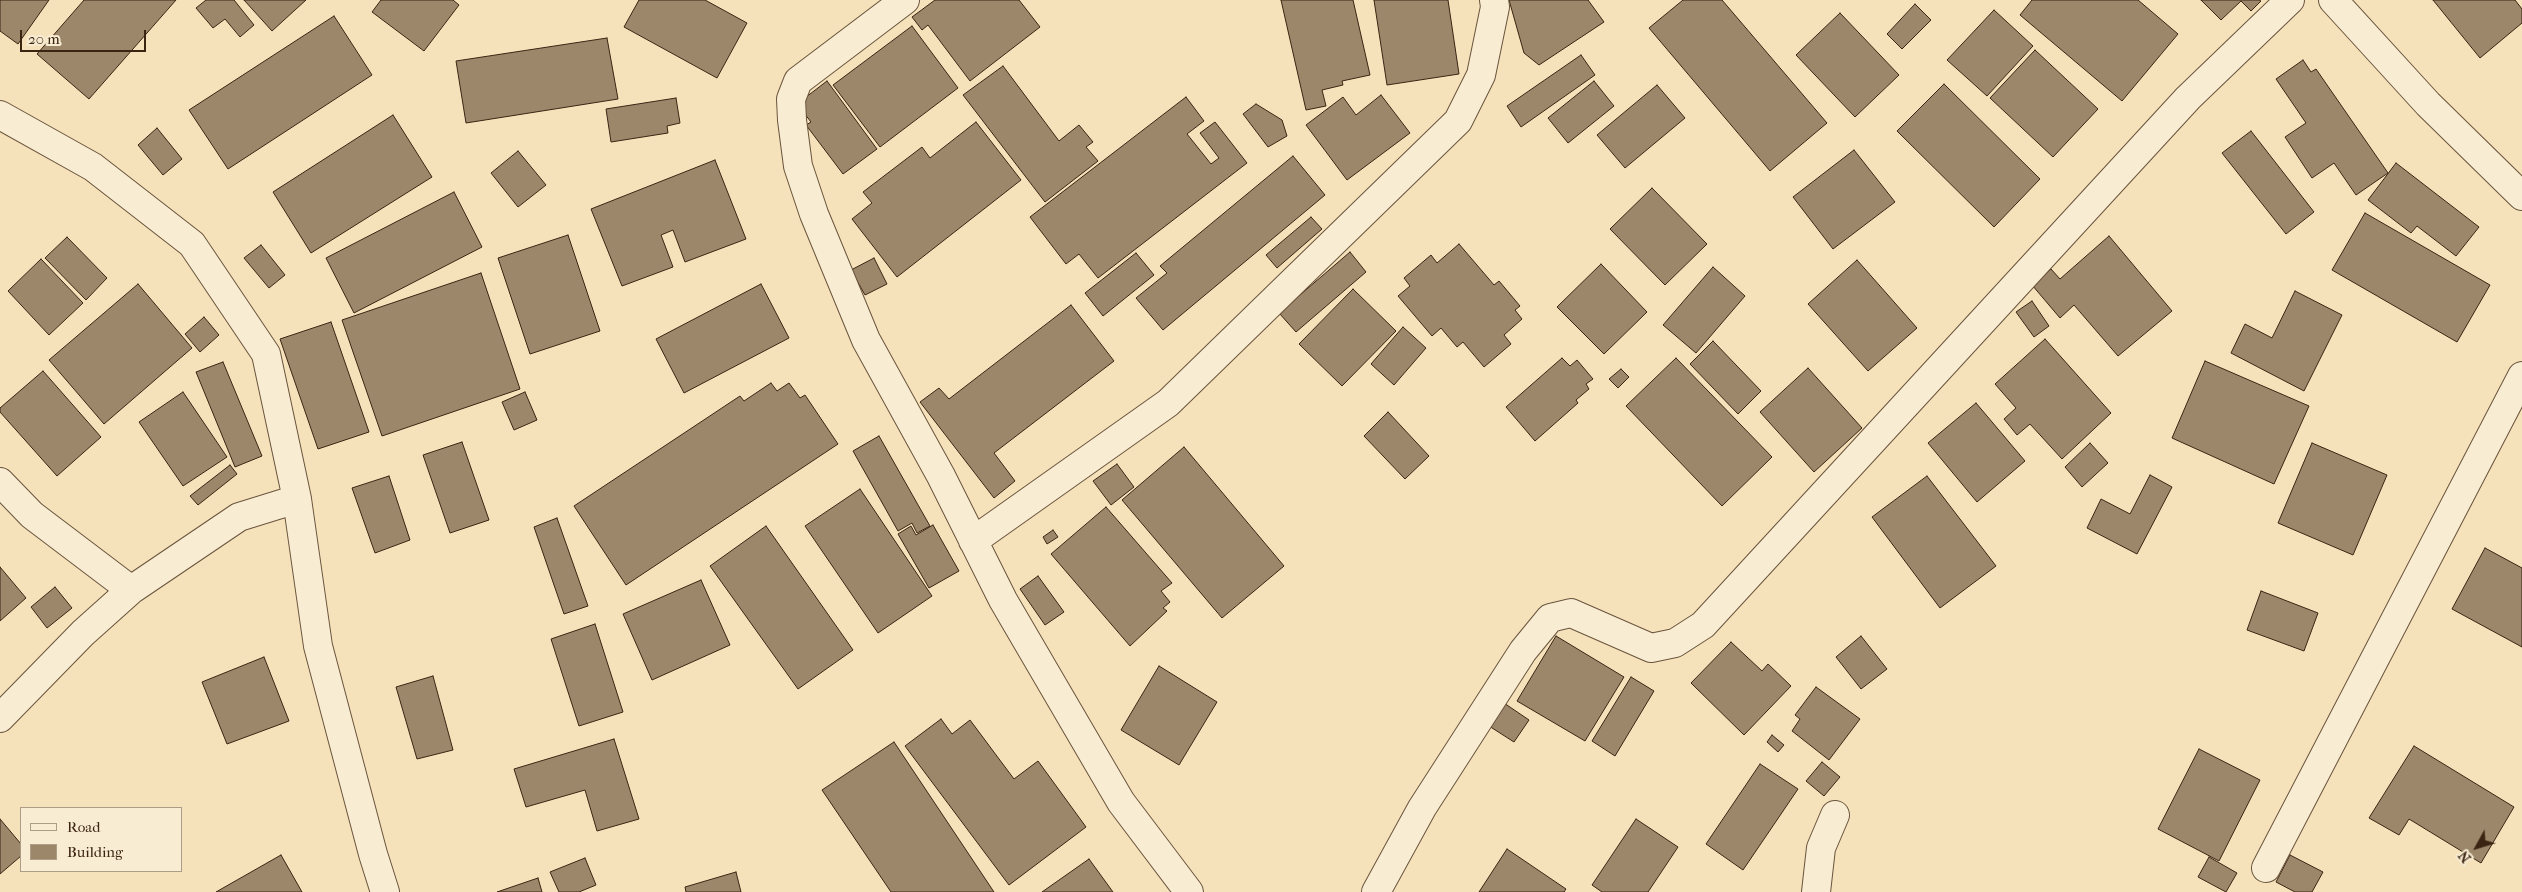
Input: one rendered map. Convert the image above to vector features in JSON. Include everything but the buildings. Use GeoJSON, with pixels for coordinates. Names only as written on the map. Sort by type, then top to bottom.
{"type":"FeatureCollection","features":[{"type":"Feature","properties":{"kind":"street"},"geometry":{"type":"LineString","coordinates":[[905,0],[798,81],[791,99],[798,166],[814,214],[866,340],[940,476],[1003,600],[1121,802],[1189,892]]}},
{"type":"Feature","properties":{"kind":"street"},"geometry":{"type":"LineString","coordinates":[[973,541],[1168,404],[1378,195],[1458,121],[1481,76],[1495,7],[1494,0]]}},
{"type":"Feature","properties":{"kind":"street"},"geometry":{"type":"LineString","coordinates":[[1376,892],[1422,808],[1522,651],[1550,618],[1571,613],[1651,648],[1675,643],[1703,624],[2188,98],[2290,0]]}},
{"type":"Feature","properties":{"kind":"street"},"geometry":{"type":"LineString","coordinates":[[2344,4],[2428,104],[2522,196]]}},
{"type":"Feature","properties":{"kind":"street"},"geometry":{"type":"LineString","coordinates":[[0,116],[93,167],[192,244],[266,354],[297,499],[318,646],[373,854],[385,892]]}},
{"type":"Feature","properties":{"kind":"street"},"geometry":{"type":"LineString","coordinates":[[2266,868],[2522,376]]}},
{"type":"Feature","properties":{"kind":"street"},"geometry":{"type":"LineString","coordinates":[[0,482],[32,515],[131,590]]}},
{"type":"Feature","properties":{"kind":"street"},"geometry":{"type":"LineString","coordinates":[[0,718],[83,633],[131,590],[239,517],[297,499]]}},
{"type":"Feature","properties":{"kind":"street"},"geometry":{"type":"LineString","coordinates":[[1816,892],[1821,848],[1836,815]]}}]}
